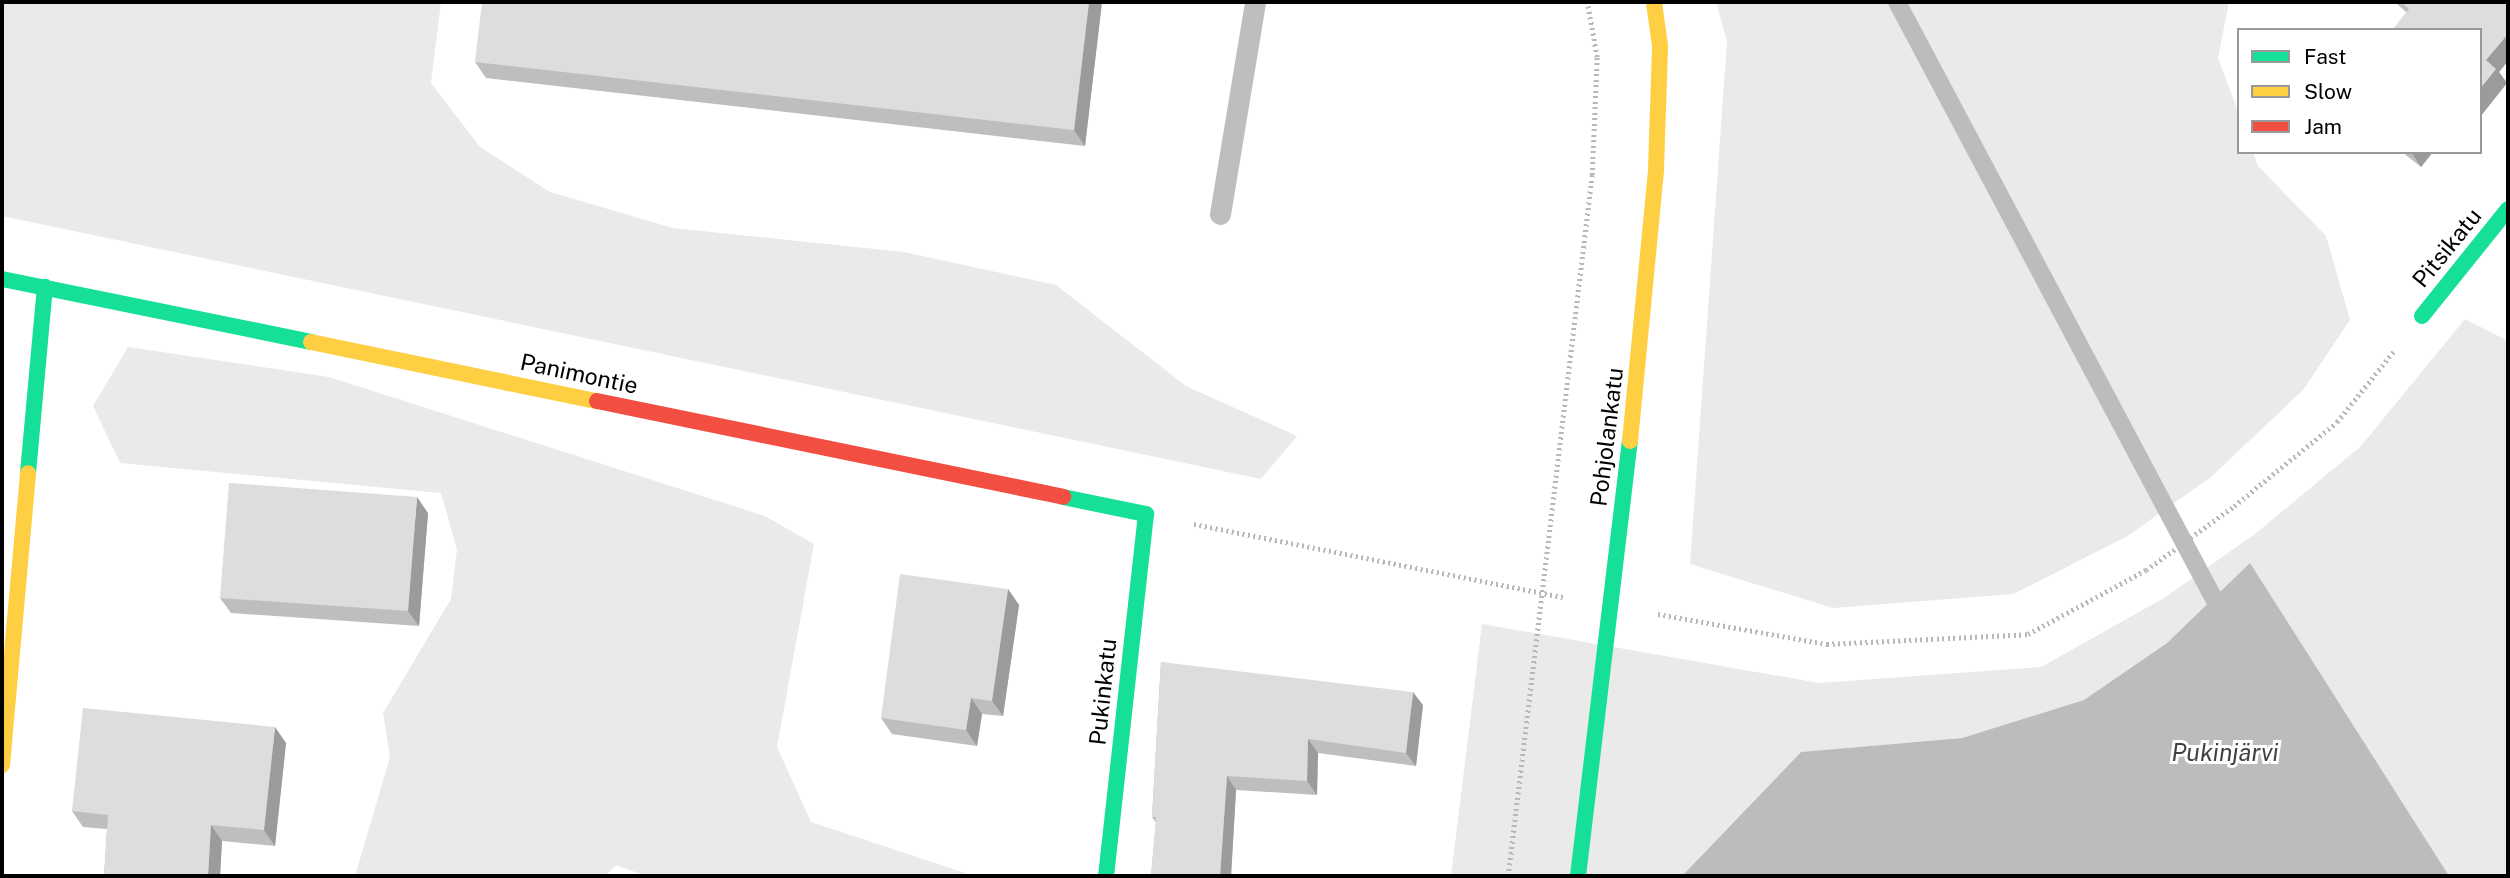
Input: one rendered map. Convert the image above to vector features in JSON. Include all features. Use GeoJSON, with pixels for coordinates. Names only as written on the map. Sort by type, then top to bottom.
{"type":"FeatureCollection","features":[{"type":"Feature","properties":{"kind":"street","name":"Pohjolankatu"},"geometry":{"type":"LineString","coordinates":[[1577,876],[1643,332],[1656,169],[1660,46],[1654,2]]}},
{"type":"Feature","properties":{"kind":"street","name":"Pitsikatu"},"geometry":{"type":"LineString","coordinates":[[2422,316],[2508,209]]}},
{"type":"Feature","properties":{"kind":"street","name":"Panimontie"},"geometry":{"type":"LineString","coordinates":[[2,279],[1146,514]]}},
{"type":"Feature","properties":{"kind":"street"},"geometry":{"type":"LineString","coordinates":[[2,765],[45,287]]}},
{"type":"Feature","properties":{"kind":"street","name":"Pukinkatu"},"geometry":{"type":"LineString","coordinates":[[1106,876],[1146,514]]}},
{"type":"Feature","properties":{"kind":"lane"},"geometry":{"type":"LineString","coordinates":[[1220,214],[1255,2]]}},
{"type":"Feature","properties":{"kind":"path"},"geometry":{"type":"LineString","coordinates":[[1508,876],[1592,175],[1597,57],[1587,2]]}},
{"type":"Feature","properties":{"kind":"path"},"geometry":{"type":"LineString","coordinates":[[1146,514],[1544,593],[1827,644],[2028,634],[2146,570],[2234,506],[2337,422],[2422,316]]}},
{"type":"Feature","properties":{"kind":"shaded area"},"geometry":{"type":"Polygon","coordinates":[[[2,2],[441,2],[431,83],[480,147],[550,192],[673,228],[904,252],[1056,285],[1186,386],[1297,436],[1261,479],[2,216],[2,2]]]}},
{"type":"Feature","properties":{"kind":"shaded area"},"geometry":{"type":"Polygon","coordinates":[[[1716,2],[2229,2],[2218,58],[2237,109],[2237,154],[2254,154],[2258,166],[2326,236],[2350,320],[2303,390],[2211,477],[2126,537],[2013,594],[1833,608],[1690,564],[1727,41],[1716,2]]]}},
{"type":"Feature","properties":{"kind":"shaded area"},"geometry":{"type":"Polygon","coordinates":[[[2465,319],[2508,341],[2508,876],[2449,876],[2250,564],[2167,643],[2084,700],[1962,738],[1801,752],[1682,876],[1451,876],[1482,624],[1819,683],[2041,667],[2164,598],[2255,534],[2361,446],[2465,319]]]}},
{"type":"Feature","properties":{"kind":"shaded area"},"geometry":{"type":"Polygon","coordinates":[[[128,347],[329,377],[765,516],[814,544],[777,747],[811,822],[974,876],[646,876],[616,865],[605,876],[355,876],[390,757],[383,713],[451,599],[457,549],[441,493],[120,463],[93,406],[128,347]]]}},
{"type":"Feature","properties":{"kind":"water","name":"Pukinjärvi"},"geometry":{"type":"Polygon","coordinates":[[[2250,563],[2449,876],[1682,876],[1801,752],[1962,738],[2084,700],[2167,643],[2250,563]]]}},
{"type":"Feature","properties":{"kind":"building"},"geometry":{"type":"Polygon","coordinates":[[[482,2],[1089,2],[1074,130],[475,62],[482,2]]]}},
{"type":"Feature","properties":{"kind":"building"},"geometry":{"type":"Polygon","coordinates":[[[2401,2],[2508,2],[2508,34],[2486,60],[2496,69],[2482,86],[2482,28],[2394,28],[2409,9],[2401,2]]]}},
{"type":"Feature","properties":{"kind":"building"},"geometry":{"type":"Polygon","coordinates":[[[229,483],[417,497],[408,611],[220,598],[229,483]]]}},
{"type":"Feature","properties":{"kind":"building"},"geometry":{"type":"Polygon","coordinates":[[[900,574],[1008,589],[992,701],[971,698],[966,730],[881,718],[900,574]]]}},
{"type":"Feature","properties":{"kind":"building"},"geometry":{"type":"Polygon","coordinates":[[[1161,662],[1413,692],[1406,753],[1308,739],[1307,781],[1227,776],[1220,876],[1151,876],[1156,817],[1152,817],[1161,662]]]}},
{"type":"Feature","properties":{"kind":"building"},"geometry":{"type":"Polygon","coordinates":[[[83,708],[275,727],[264,830],[211,825],[208,876],[104,876],[108,815],[72,811],[83,708]]]}},
{"type":"Feature","properties":{"kind":"waterway"},"geometry":{"type":"LineString","coordinates":[[1897,2],[2214,599]]}},
{"type":"Feature","properties":{"kind":"traffic: fast"},"geometry":{"type":"LineString","coordinates":[[2422,316],[2508,209]]}},
{"type":"Feature","properties":{"kind":"traffic: fast"},"geometry":{"type":"LineString","coordinates":[[2,279],[311,342]]}},
{"type":"Feature","properties":{"kind":"traffic: fast"},"geometry":{"type":"LineString","coordinates":[[28,473],[45,287]]}},
{"type":"Feature","properties":{"kind":"traffic: fast"},"geometry":{"type":"LineString","coordinates":[[1578,876],[1630,441]]}},
{"type":"Feature","properties":{"kind":"traffic: fast"},"geometry":{"type":"LineString","coordinates":[[1063,497],[1146,514],[1106,876]]}},
{"type":"Feature","properties":{"kind":"traffic: slow"},"geometry":{"type":"LineString","coordinates":[[1630,441],[1656,169],[1660,46],[1654,2]]}},
{"type":"Feature","properties":{"kind":"traffic: slow"},"geometry":{"type":"LineString","coordinates":[[311,342],[597,401]]}},
{"type":"Feature","properties":{"kind":"traffic: slow"},"geometry":{"type":"LineString","coordinates":[[2,765],[28,473]]}},
{"type":"Feature","properties":{"kind":"traffic: jam"},"geometry":{"type":"LineString","coordinates":[[597,401],[1063,497]]}}]}
